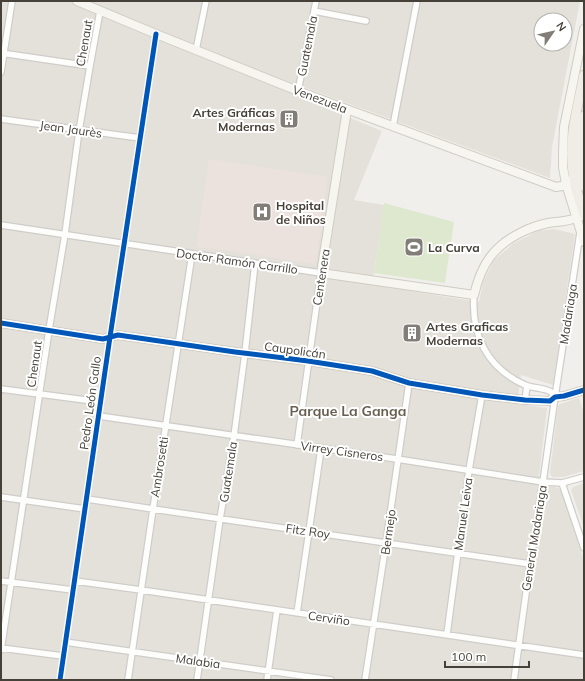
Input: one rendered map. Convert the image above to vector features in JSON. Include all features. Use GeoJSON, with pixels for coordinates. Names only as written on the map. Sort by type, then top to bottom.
{"type":"FeatureCollection","features":[{"type":"Feature","properties":{"kind":"main road"},"geometry":{"type":"LineString","coordinates":[[581,216],[572,151],[572,138],[584,75]]}},
{"type":"Feature","properties":{"kind":"main road"},"geometry":{"type":"LineString","coordinates":[[576,177],[579,165],[579,148],[584,116]]}},
{"type":"Feature","properties":{"kind":"main road"},"geometry":{"type":"LineString","coordinates":[[576,177],[584,186]]}},
{"type":"Feature","properties":{"kind":"street"},"geometry":{"type":"LineString","coordinates":[[1,72],[12,1]]}},
{"type":"Feature","properties":{"kind":"street","name":"Venezuela"},"geometry":{"type":"LineString","coordinates":[[77,1],[88,3],[100,11],[298,91],[556,187],[562,186],[576,177]]}},
{"type":"Feature","properties":{"kind":"street"},"geometry":{"type":"LineString","coordinates":[[196,50],[206,1]]}},
{"type":"Feature","properties":{"kind":"street","name":"Guatemala"},"geometry":{"type":"LineString","coordinates":[[298,91],[316,1]]}},
{"type":"Feature","properties":{"kind":"street"},"geometry":{"type":"LineString","coordinates":[[393,126],[417,1]]}},
{"type":"Feature","properties":{"kind":"street","name":"Chenaut"},"geometry":{"type":"LineString","coordinates":[[1,649],[80,130],[100,11]]}},
{"type":"Feature","properties":{"kind":"street"},"geometry":{"type":"LineString","coordinates":[[314,11],[366,21]]}},
{"type":"Feature","properties":{"kind":"street"},"geometry":{"type":"LineString","coordinates":[[576,177],[563,162],[564,127],[584,29]]}},
{"type":"Feature","properties":{"kind":"street","name":"Pedro León Gallo"},"geometry":{"type":"LineString","coordinates":[[60,680],[100,402],[156,34]]}},
{"type":"Feature","properties":{"kind":"street"},"geometry":{"type":"LineString","coordinates":[[3,53],[90,66]]}},
{"type":"Feature","properties":{"kind":"street","name":"Centenera"},"geometry":{"type":"LineString","coordinates":[[297,445],[321,273],[347,110]]}},
{"type":"Feature","properties":{"kind":"street","name":"Jean Jaurès"},"geometry":{"type":"LineString","coordinates":[[1,119],[140,138]]}},
{"type":"Feature","properties":{"kind":"street"},"geometry":{"type":"LineString","coordinates":[[555,397],[550,392],[527,386],[513,379],[492,361],[477,333],[473,306],[474,295],[479,277],[492,254],[514,236],[540,225],[565,221],[581,216],[580,231],[584,242]]}},
{"type":"Feature","properties":{"kind":"street","name":"Doctor Ramón Carrillo"},"geometry":{"type":"LineString","coordinates":[[1,225],[474,295]]}},
{"type":"Feature","properties":{"kind":"street","name":"Madariaga"},"geometry":{"type":"LineString","coordinates":[[555,397],[580,231]]}},
{"type":"Feature","properties":{"kind":"street","name":"Ambrosetti"},"geometry":{"type":"LineString","coordinates":[[128,680],[192,254]]}},
{"type":"Feature","properties":{"kind":"street","name":"Guatemala"},"geometry":{"type":"LineString","coordinates":[[197,680],[220,519],[234,436],[255,263]]}},
{"type":"Feature","properties":{"kind":"street","name":"Caupolicán"},"geometry":{"type":"LineString","coordinates":[[1,324],[103,339],[118,336],[308,361],[372,371],[409,383],[482,395],[525,400],[550,401],[555,397],[584,390]]}},
{"type":"Feature","properties":{"kind":"street","name":"Bermejo"},"geometry":{"type":"LineString","coordinates":[[365,680],[409,383]]}},
{"type":"Feature","properties":{"kind":"street"},"geometry":{"type":"LineString","coordinates":[[525,400],[527,386]]}},
{"type":"Feature","properties":{"kind":"street"},"geometry":{"type":"LineString","coordinates":[[1,389],[100,402]]}},
{"type":"Feature","properties":{"kind":"street","name":"Manuel Leiva"},"geometry":{"type":"LineString","coordinates":[[447,634],[469,470],[482,395]]}},
{"type":"Feature","properties":{"kind":"street","name":"General Madariaga"},"geometry":{"type":"LineString","coordinates":[[514,680],[555,397]]}},
{"type":"Feature","properties":{"kind":"street","name":"Virrey Cisneros"},"geometry":{"type":"LineString","coordinates":[[99,416],[397,459],[543,482],[562,484],[584,478]]}},
{"type":"Feature","properties":{"kind":"street"},"geometry":{"type":"LineString","coordinates":[[297,613],[321,449]]}},
{"type":"Feature","properties":{"kind":"street"},"geometry":{"type":"LineString","coordinates":[[562,484],[584,548]]}},
{"type":"Feature","properties":{"kind":"street"},"geometry":{"type":"LineString","coordinates":[[1,497],[85,508]]}},
{"type":"Feature","properties":{"kind":"street","name":"Fitz Roy"},"geometry":{"type":"LineString","coordinates":[[87,499],[530,564]]}},
{"type":"Feature","properties":{"kind":"street"},"geometry":{"type":"LineString","coordinates":[[1,581],[73,590]]}},
{"type":"Feature","properties":{"kind":"street","name":"Cerviño"},"geometry":{"type":"LineString","coordinates":[[75,581],[584,655]]}},
{"type":"Feature","properties":{"kind":"street"},"geometry":{"type":"LineString","coordinates":[[267,680],[277,610]]}},
{"type":"Feature","properties":{"kind":"street","name":"Malabia"},"geometry":{"type":"LineString","coordinates":[[66,642],[331,680]]}},
{"type":"Feature","properties":{"kind":"street"},"geometry":{"type":"LineString","coordinates":[[1,649],[63,656]]}},
{"type":"Feature","properties":{"kind":"shaded area"},"geometry":{"type":"Polygon","coordinates":[[[1,1],[70,1],[132,29],[382,131],[354,200],[384,205],[372,285],[479,302],[483,282],[494,260],[514,243],[538,231],[554,229],[575,234],[553,385],[521,375],[517,404],[547,408],[538,484],[559,488],[562,492],[584,561],[584,680],[1,680],[1,1]]]}},
{"type":"Feature","properties":{"kind":"shaded area"},"geometry":{"type":"Polygon","coordinates":[[[84,1],[580,1],[573,38],[573,12],[533,12],[533,52],[570,52],[552,147],[550,178],[152,31],[84,1]]]}},
{"type":"Feature","properties":{"kind":"shaded area","name":"Hospital de Niños"},"geometry":{"type":"Polygon","coordinates":[[[209,159],[328,177],[316,262],[313,264],[239,252],[196,247],[209,159]]]}},
{"type":"Feature","properties":{"kind":"shaded area"},"geometry":{"type":"Polygon","coordinates":[[[579,398],[584,414],[584,471],[563,477],[552,477],[550,473],[558,406],[579,398]]]}},
{"type":"Feature","properties":{"kind":"shaded area"},"geometry":{"type":"Polygon","coordinates":[[[584,483],[584,528],[571,490],[573,487],[584,483]]]}},
{"type":"Feature","properties":{"kind":"green space","name":"La Curva"},"geometry":{"type":"Polygon","coordinates":[[[384,203],[454,222],[445,283],[374,273],[384,203]]]}},
{"type":"Feature","properties":{"kind":"cycle path"},"geometry":{"type":"LineString","coordinates":[[60,680],[156,34]]}},
{"type":"Feature","properties":{"kind":"cycle path"},"geometry":{"type":"LineString","coordinates":[[1,323],[103,339],[118,335],[308,361],[372,371],[409,383],[482,395],[525,400],[550,401],[555,397],[584,390]]}},
{"type":"Feature","properties":{"kind":"place","name":"Artes Gráficas Modernas"},"geometry":{"type":"Point","coordinates":[289,119]}},
{"type":"Feature","properties":{"kind":"place","name":"Hospital de Niños"},"geometry":{"type":"Point","coordinates":[262,212]}},
{"type":"Feature","properties":{"kind":"place","name":"La Curva"},"geometry":{"type":"Point","coordinates":[414,247]}},
{"type":"Feature","properties":{"kind":"place","name":"Artes Graficas Modernas"},"geometry":{"type":"Point","coordinates":[412,333]}},
{"type":"Feature","properties":{"kind":"district","name":"Parque La Ganga"},"geometry":{"type":"Point","coordinates":[348,411]}}]}
